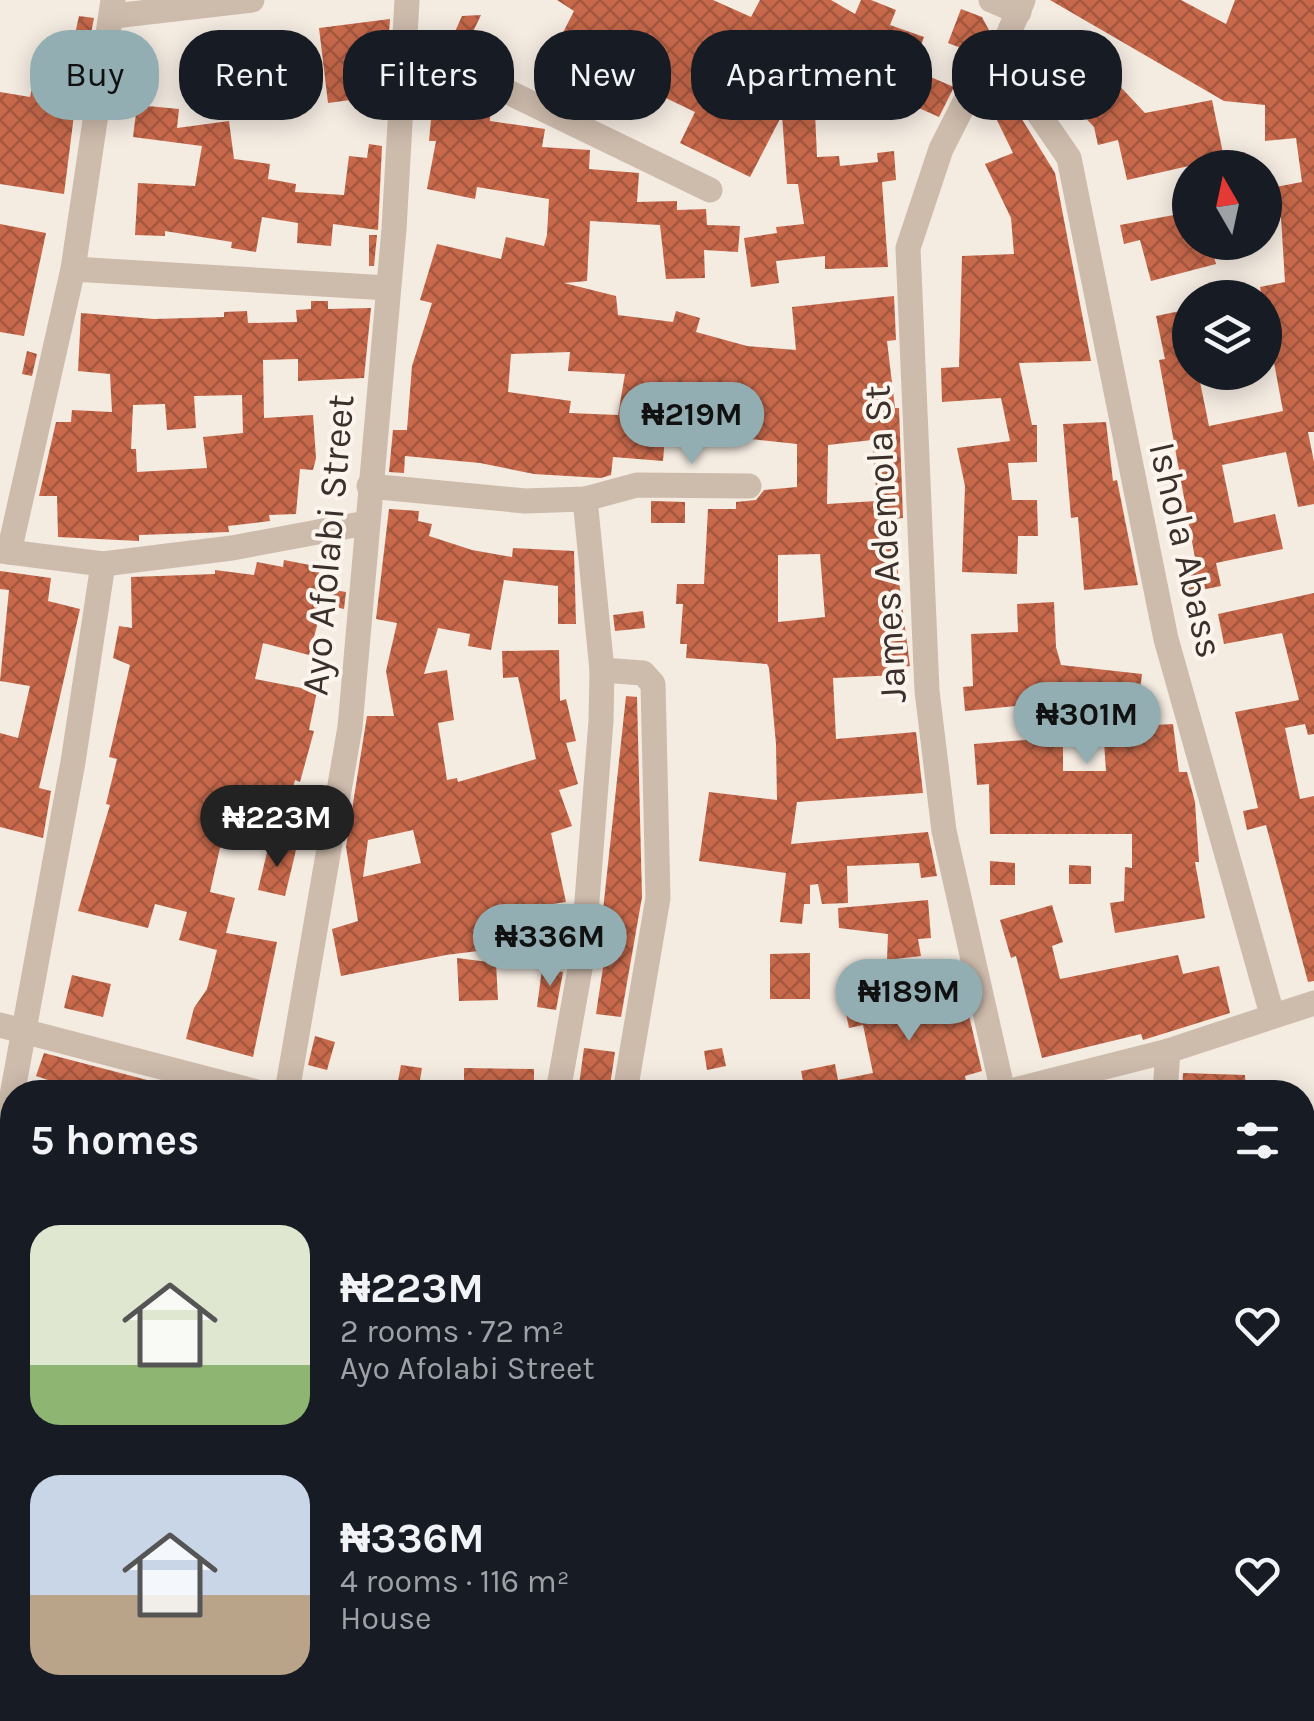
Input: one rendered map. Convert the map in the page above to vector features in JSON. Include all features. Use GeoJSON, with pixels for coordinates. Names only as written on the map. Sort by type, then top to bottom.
{"type":"FeatureCollection","features":[{"type":"Feature","properties":{"kind":"street"},"geometry":{"type":"LineString","coordinates":[[252,0],[114,8],[73,269],[4,551],[103,564],[232,548],[366,523]]}},
{"type":"Feature","properties":{"kind":"street","name":"Ayo Afolabi Street"},"geometry":{"type":"LineString","coordinates":[[407,0],[407,30]]}},
{"type":"Feature","properties":{"kind":"street"},"geometry":{"type":"LineString","coordinates":[[991,0],[1021,6]]}},
{"type":"Feature","properties":{"kind":"street","name":"James Ademola St"},"geometry":{"type":"LineString","coordinates":[[1010,30],[1021,6]]}},
{"type":"Feature","properties":{"kind":"street"},"geometry":{"type":"LineString","coordinates":[[514,96],[710,190]]}},
{"type":"Feature","properties":{"kind":"street","name":"Ayo Afolabi Street"},"geometry":{"type":"LineString","coordinates":[[289,1080],[350,727],[401,120]]}},
{"type":"Feature","properties":{"kind":"street","name":"James Ademola St"},"geometry":{"type":"LineString","coordinates":[[956,120],[942,149],[908,248],[927,691],[944,831],[1001,1080]]}},
{"type":"Feature","properties":{"kind":"street","name":"Ishola Abass"},"geometry":{"type":"LineString","coordinates":[[1043,120],[1069,158],[1123,442],[1166,639],[1272,1014]]}},
{"type":"Feature","properties":{"kind":"street"},"geometry":{"type":"LineString","coordinates":[[73,269],[388,288]]}},
{"type":"Feature","properties":{"kind":"street"},"geometry":{"type":"LineString","coordinates":[[368,486],[525,502],[586,500],[637,486],[749,486]]}},
{"type":"Feature","properties":{"kind":"street"},"geometry":{"type":"LineString","coordinates":[[560,1080],[583,952],[602,670],[586,500]]}},
{"type":"Feature","properties":{"kind":"street"},"geometry":{"type":"LineString","coordinates":[[7,1080],[12,1029],[103,564]]}},
{"type":"Feature","properties":{"kind":"street"},"geometry":{"type":"LineString","coordinates":[[602,670],[643,673],[653,684],[658,898],[626,1080]]}},
{"type":"Feature","properties":{"kind":"street"},"geometry":{"type":"LineString","coordinates":[[1052,1080],[1168,1051],[1314,1003]]}},
{"type":"Feature","properties":{"kind":"street"},"geometry":{"type":"LineString","coordinates":[[12,1029],[210,1080]]}},
{"type":"Feature","properties":{"kind":"street"},"geometry":{"type":"LineString","coordinates":[[1166,1080],[1168,1051]]}},
{"type":"Feature","properties":{"kind":"building"},"geometry":{"type":"Polygon","coordinates":[[[557,0],[713,0],[751,17],[760,0],[831,0],[855,14],[861,0],[871,0],[896,10],[890,25],[904,30],[691,30],[691,110],[671,100],[671,30],[564,30],[574,11],[557,0]]]}},
{"type":"Feature","properties":{"kind":"building"},"geometry":{"type":"Polygon","coordinates":[[[1050,0],[1181,0],[1226,24],[1235,0],[1314,0],[1314,432],[1308,432],[1314,462],[1314,504],[1298,507],[1286,452],[1222,465],[1234,523],[1275,514],[1283,549],[1216,563],[1221,586],[1186,593],[1182,572],[1197,569],[1159,360],[1165,359],[1156,316],[1172,313],[1172,390],[1202,390],[1209,426],[1283,411],[1279,390],[1285,282],[1282,186],[1302,182],[1296,138],[1265,141],[1265,105],[1224,101],[1122,42],[1122,30],[1102,30],[1050,0]]]}},
{"type":"Feature","properties":{"kind":"building"},"geometry":{"type":"Polygon","coordinates":[[[961,9],[982,17],[989,30],[953,30],[961,9]]]}},
{"type":"Feature","properties":{"kind":"building"},"geometry":{"type":"Polygon","coordinates":[[[481,15],[474,30],[456,30],[462,16],[481,15]]]}},
{"type":"Feature","properties":{"kind":"building"},"geometry":{"type":"Polygon","coordinates":[[[79,16],[94,18],[92,30],[76,30],[79,16]]]}},
{"type":"Feature","properties":{"kind":"building"},"geometry":{"type":"Polygon","coordinates":[[[390,19],[389,30],[343,30],[343,101],[328,103],[323,30],[319,28],[390,19]]]}},
{"type":"Feature","properties":{"kind":"building"},"geometry":{"type":"Polygon","coordinates":[[[932,78],[952,86],[939,117],[932,114],[932,78]]]}},
{"type":"Feature","properties":{"kind":"building"},"geometry":{"type":"Polygon","coordinates":[[[1122,89],[1145,113],[1212,100],[1222,150],[1172,150],[1172,170],[1127,180],[1118,140],[1098,145],[1094,127],[1087,120],[1122,120],[1122,89]]]}},
{"type":"Feature","properties":{"kind":"building"},"geometry":{"type":"Polygon","coordinates":[[[0,92],[30,97],[30,120],[73,120],[64,194],[0,184],[0,92]]]}},
{"type":"Feature","properties":{"kind":"building"},"geometry":{"type":"Polygon","coordinates":[[[159,107],[179,109],[177,128],[229,121],[234,159],[270,164],[268,179],[296,184],[295,192],[344,195],[349,156],[367,158],[369,144],[382,146],[378,230],[333,224],[331,246],[297,243],[298,223],[262,217],[256,252],[231,248],[232,242],[165,231],[165,236],[135,235],[138,183],[195,186],[202,146],[133,137],[135,120],[159,120],[159,107]]]}},
{"type":"Feature","properties":{"kind":"building"},"geometry":{"type":"Polygon","coordinates":[[[431,120],[490,120],[545,129],[542,147],[590,150],[589,169],[639,173],[637,202],[677,201],[677,210],[706,209],[707,225],[740,226],[738,252],[704,250],[705,278],[666,279],[660,225],[590,221],[587,281],[564,283],[616,296],[618,315],[673,322],[676,311],[700,318],[696,332],[747,346],[796,350],[792,307],[894,296],[896,340],[887,341],[895,408],[899,408],[903,518],[891,519],[910,666],[898,668],[898,675],[833,678],[836,739],[916,732],[923,793],[797,802],[791,844],[928,832],[937,876],[921,878],[919,863],[847,866],[848,903],[822,904],[818,884],[810,885],[810,904],[804,904],[802,924],[780,922],[786,873],[699,861],[709,792],[777,800],[776,744],[767,664],[686,658],[687,644],[680,644],[683,604],[676,604],[677,584],[704,584],[708,509],[736,509],[736,502],[756,500],[764,490],[797,487],[797,444],[742,438],[742,430],[667,412],[663,461],[613,457],[611,475],[601,478],[534,474],[480,463],[405,456],[404,473],[389,472],[393,430],[407,430],[412,366],[432,303],[420,300],[437,244],[501,259],[506,237],[544,246],[547,235],[549,199],[477,187],[475,199],[427,189],[436,141],[429,141],[431,120]],[[570,352],[511,354],[508,392],[571,401],[569,413],[618,415],[625,374],[568,371],[570,352]],[[872,440],[828,445],[827,504],[877,501],[872,440]],[[820,554],[778,555],[778,622],[825,617],[820,554]]]}},
{"type":"Feature","properties":{"kind":"building"},"geometry":{"type":"Polygon","coordinates":[[[691,120],[779,120],[750,177],[680,143],[691,120]]]}},
{"type":"Feature","properties":{"kind":"building"},"geometry":{"type":"Polygon","coordinates":[[[782,120],[815,120],[817,157],[839,156],[840,166],[878,162],[877,153],[894,151],[896,180],[882,182],[888,267],[825,269],[825,256],[776,261],[779,283],[751,287],[744,238],[777,233],[776,227],[804,224],[798,184],[787,184],[782,120]]]}},
{"type":"Feature","properties":{"kind":"building"},"geometry":{"type":"Polygon","coordinates":[[[997,120],[1022,120],[1055,173],[1091,361],[1019,363],[1032,425],[1037,425],[1037,462],[1008,463],[1012,500],[1037,500],[1038,536],[1018,536],[1017,574],[962,572],[965,486],[957,448],[1010,441],[1001,398],[942,402],[941,368],[959,367],[962,256],[1014,254],[1011,218],[985,164],[1013,153],[997,120]]]}},
{"type":"Feature","properties":{"kind":"building"},"geometry":{"type":"Polygon","coordinates":[[[1172,215],[1172,260],[1215,260],[1216,264],[1151,281],[1140,240],[1124,244],[1120,225],[1172,215]]]}},
{"type":"Feature","properties":{"kind":"building"},"geometry":{"type":"Polygon","coordinates":[[[0,224],[46,233],[24,336],[0,332],[0,224]]]}},
{"type":"Feature","properties":{"kind":"building"},"geometry":{"type":"Polygon","coordinates":[[[369,235],[377,235],[374,266],[369,266],[369,235]]]}},
{"type":"Feature","properties":{"kind":"building"},"geometry":{"type":"Polygon","coordinates":[[[311,301],[328,301],[328,309],[371,308],[364,378],[298,381],[298,359],[263,360],[264,418],[313,415],[316,458],[313,470],[300,469],[296,514],[269,515],[270,521],[228,526],[229,532],[139,535],[139,541],[58,537],[57,496],[39,496],[56,422],[71,422],[72,410],[112,412],[110,374],[78,371],[81,313],[154,319],[224,317],[224,312],[247,311],[248,323],[297,322],[296,310],[311,309],[311,301]],[[242,395],[194,396],[196,428],[167,430],[165,404],[133,405],[131,449],[136,449],[137,472],[207,468],[203,437],[243,433],[242,395]]]}},
{"type":"Feature","properties":{"kind":"building"},"geometry":{"type":"Polygon","coordinates":[[[27,351],[37,354],[32,376],[22,374],[27,351]]]}},
{"type":"Feature","properties":{"kind":"building"},"geometry":{"type":"Polygon","coordinates":[[[1106,422],[1113,481],[1117,480],[1138,585],[1084,590],[1078,517],[1071,518],[1063,424],[1106,422]]]}},
{"type":"Feature","properties":{"kind":"building"},"geometry":{"type":"Polygon","coordinates":[[[651,501],[685,502],[685,523],[651,523],[651,501]]]}},
{"type":"Feature","properties":{"kind":"building"},"geometry":{"type":"Polygon","coordinates":[[[389,509],[419,511],[418,521],[432,524],[429,536],[472,550],[512,557],[513,548],[574,551],[576,624],[558,624],[558,586],[504,580],[491,650],[468,646],[470,634],[438,628],[424,674],[447,670],[454,720],[438,723],[447,780],[457,778],[458,782],[536,759],[518,677],[503,678],[502,651],[559,650],[560,701],[566,699],[576,741],[566,743],[578,784],[559,790],[572,826],[551,833],[566,902],[546,905],[551,942],[446,955],[341,976],[332,929],[358,921],[346,847],[367,716],[394,716],[386,671],[397,623],[376,619],[389,509]],[[413,830],[368,840],[363,877],[421,863],[413,830]]]}},
{"type":"Feature","properties":{"kind":"building"},"geometry":{"type":"Polygon","coordinates":[[[284,560],[320,567],[317,587],[346,592],[344,609],[323,604],[309,655],[263,643],[255,679],[317,691],[309,730],[314,731],[300,782],[295,780],[288,806],[282,804],[275,833],[226,821],[210,892],[235,898],[226,933],[277,942],[253,1057],[186,1039],[194,1008],[207,989],[217,950],[179,940],[187,912],[155,904],[148,928],[78,911],[110,805],[106,804],[117,759],[109,757],[130,665],[113,658],[119,626],[132,628],[131,577],[215,574],[215,570],[254,575],[257,562],[283,567],[284,560]]]}},
{"type":"Feature","properties":{"kind":"building"},"geometry":{"type":"Polygon","coordinates":[[[0,571],[51,578],[48,601],[80,609],[39,788],[51,791],[43,838],[0,827],[0,733],[18,738],[30,686],[0,681],[9,590],[0,589],[0,571]]]}},
{"type":"Feature","properties":{"kind":"building"},"geometry":{"type":"Polygon","coordinates":[[[1314,593],[1314,734],[1308,735],[1305,724],[1285,728],[1300,799],[1314,796],[1314,981],[1308,982],[1266,825],[1247,830],[1243,811],[1258,808],[1235,712],[1299,700],[1282,633],[1224,644],[1218,614],[1314,593]]]}},
{"type":"Feature","properties":{"kind":"building"},"geometry":{"type":"Polygon","coordinates":[[[1054,602],[1061,665],[1142,674],[1136,726],[1173,724],[1179,772],[1187,772],[1195,802],[1199,862],[1195,862],[1205,918],[1115,933],[1110,903],[1124,901],[1125,867],[1132,868],[1132,834],[990,834],[989,784],[977,785],[974,744],[1039,739],[1035,704],[965,711],[963,687],[973,686],[971,634],[1018,632],[1017,604],[1054,602]],[[1063,710],[1063,771],[1106,771],[1102,714],[1063,710]]]}},
{"type":"Feature","properties":{"kind":"building"},"geometry":{"type":"Polygon","coordinates":[[[643,611],[645,628],[615,631],[613,615],[643,611]]]}},
{"type":"Feature","properties":{"kind":"building"},"geometry":{"type":"Polygon","coordinates":[[[626,696],[637,697],[642,897],[621,1017],[596,1014],[610,921],[602,920],[626,696]]]}},
{"type":"Feature","properties":{"kind":"building"},"geometry":{"type":"Polygon","coordinates":[[[269,844],[296,850],[285,896],[258,890],[269,844]]]}},
{"type":"Feature","properties":{"kind":"building"},"geometry":{"type":"Polygon","coordinates":[[[990,861],[1015,863],[1015,885],[990,885],[990,861]]]}},
{"type":"Feature","properties":{"kind":"building"},"geometry":{"type":"Polygon","coordinates":[[[1069,865],[1091,866],[1091,884],[1069,884],[1069,865]]]}},
{"type":"Feature","properties":{"kind":"building"},"geometry":{"type":"Polygon","coordinates":[[[928,900],[931,938],[918,939],[921,956],[887,960],[888,934],[839,928],[838,908],[928,900]]]}},
{"type":"Feature","properties":{"kind":"building"},"geometry":{"type":"Polygon","coordinates":[[[1052,905],[1063,942],[1052,946],[1060,979],[1178,955],[1183,974],[1219,966],[1230,1013],[1143,1040],[1141,1034],[1042,1058],[1016,956],[1011,958],[1000,920],[1052,905]]]}},
{"type":"Feature","properties":{"kind":"building"},"geometry":{"type":"Polygon","coordinates":[[[810,953],[810,999],[770,999],[770,954],[810,953]]]}},
{"type":"Feature","properties":{"kind":"building"},"geometry":{"type":"Polygon","coordinates":[[[457,958],[496,963],[498,1000],[459,1001],[457,958]]]}},
{"type":"Feature","properties":{"kind":"building"},"geometry":{"type":"Polygon","coordinates":[[[542,969],[563,972],[556,1010],[537,1007],[542,969]]]}},
{"type":"Feature","properties":{"kind":"building"},"geometry":{"type":"Polygon","coordinates":[[[959,973],[982,1071],[965,1076],[966,1080],[838,1080],[873,1073],[863,1025],[849,1028],[844,1004],[880,996],[881,1004],[945,990],[942,978],[959,973]]]}},
{"type":"Feature","properties":{"kind":"building"},"geometry":{"type":"Polygon","coordinates":[[[72,975],[111,984],[103,1017],[64,1008],[72,975]]]}},
{"type":"Feature","properties":{"kind":"building"},"geometry":{"type":"Polygon","coordinates":[[[315,1036],[335,1042],[327,1070],[308,1065],[315,1036]]]}},
{"type":"Feature","properties":{"kind":"building"},"geometry":{"type":"Polygon","coordinates":[[[584,1048],[615,1052],[611,1080],[580,1080],[584,1048]]]}},
{"type":"Feature","properties":{"kind":"building"},"geometry":{"type":"Polygon","coordinates":[[[722,1048],[726,1066],[707,1070],[704,1051],[722,1048]]]}},
{"type":"Feature","properties":{"kind":"building"},"geometry":{"type":"Polygon","coordinates":[[[44,1053],[147,1080],[48,1080],[36,1076],[44,1053]]]}},
{"type":"Feature","properties":{"kind":"building"},"geometry":{"type":"Polygon","coordinates":[[[835,1064],[838,1080],[803,1080],[801,1071],[835,1064]]]}},
{"type":"Feature","properties":{"kind":"building"},"geometry":{"type":"Polygon","coordinates":[[[401,1065],[422,1068],[420,1080],[398,1080],[401,1065]]]}},
{"type":"Feature","properties":{"kind":"building"},"geometry":{"type":"Polygon","coordinates":[[[464,1068],[534,1069],[534,1080],[464,1080],[464,1068]]]}},
{"type":"Feature","properties":{"kind":"building"},"geometry":{"type":"Polygon","coordinates":[[[1183,1073],[1245,1075],[1245,1080],[1183,1080],[1183,1073]]]}}]}
